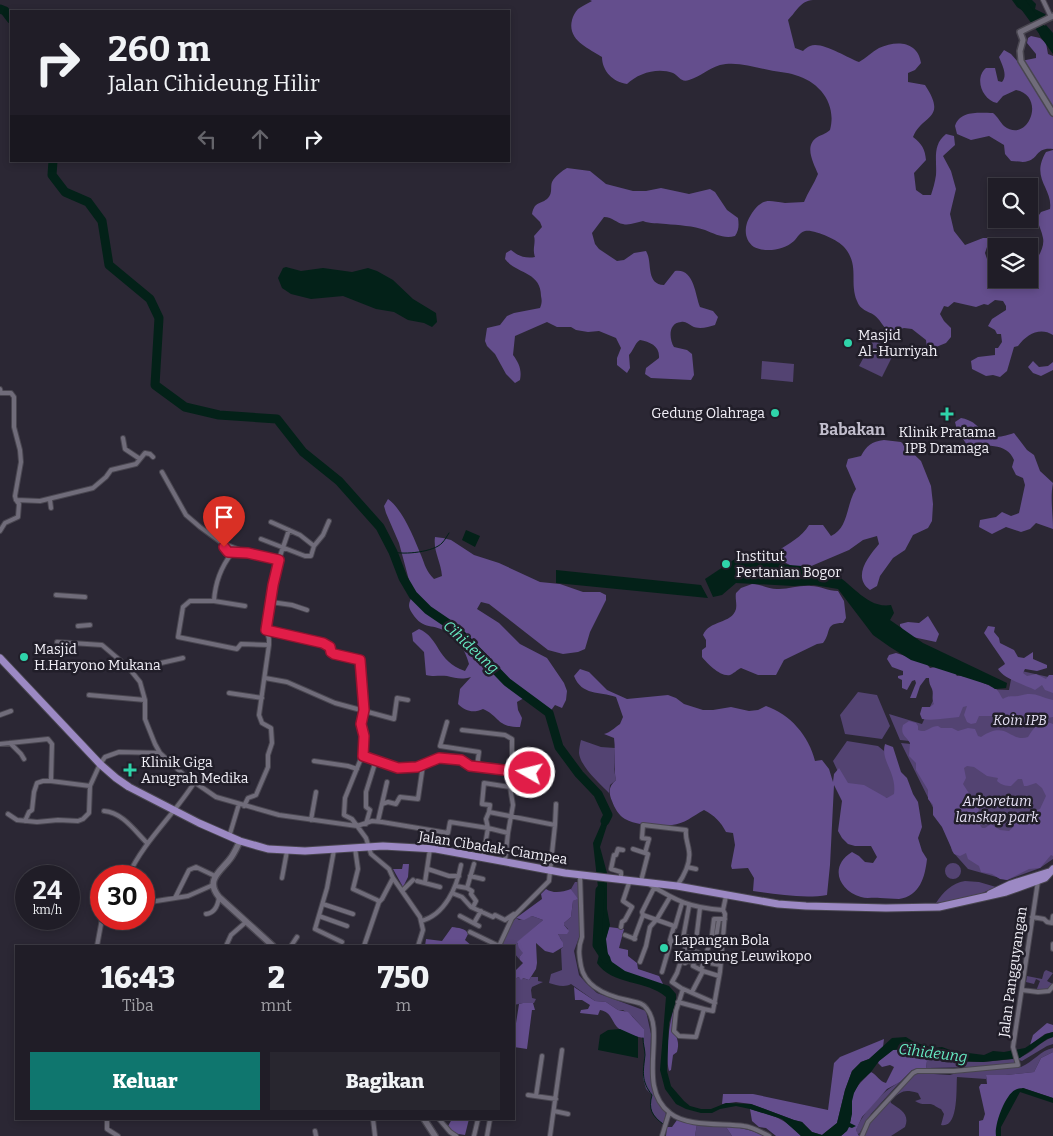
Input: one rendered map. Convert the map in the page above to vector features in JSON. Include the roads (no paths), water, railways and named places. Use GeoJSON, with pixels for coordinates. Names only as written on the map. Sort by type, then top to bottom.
{"type":"FeatureCollection","features":[{"type":"Feature","properties":{"kind":"highway","name":"Jalan Cibadak-Ciampea"},"geometry":{"type":"LineString","coordinates":[[1,660],[100,764],[116,778],[129,787],[213,830],[253,846],[287,851],[334,850],[369,846],[430,849],[580,875],[677,886],[778,904],[886,908],[939,907],[986,897]]}},
{"type":"Feature","properties":{"kind":"highway"},"geometry":{"type":"LineString","coordinates":[[986,897],[1038,881],[1045,878],[1051,871]]}},
{"type":"Feature","properties":{"kind":"highway"},"geometry":{"type":"LineString","coordinates":[[986,897],[1011,884],[1051,871]]}},
{"type":"Feature","properties":{"kind":"main road"},"geometry":{"type":"LineString","coordinates":[[240,841],[232,857],[215,876],[214,889],[219,897],[272,945]]}},
{"type":"Feature","properties":{"kind":"main road"},"geometry":{"type":"LineString","coordinates":[[425,1120],[435,1136]]}},
{"type":"Feature","properties":{"kind":"street"},"geometry":{"type":"LineString","coordinates":[[1043,0],[1050,17],[1020,32],[1023,40],[1020,51],[1021,61],[1053,113]]}},
{"type":"Feature","properties":{"kind":"street"},"geometry":{"type":"LineString","coordinates":[[0,389],[1,393],[11,393],[14,397],[14,427],[21,462],[15,496],[19,504],[18,518],[5,523],[0,531]]}},
{"type":"Feature","properties":{"kind":"street"},"geometry":{"type":"LineString","coordinates":[[123,438],[125,449],[140,459]]}},
{"type":"Feature","properties":{"kind":"street"},"geometry":{"type":"LineString","coordinates":[[16,500],[50,500],[93,488],[106,478],[111,470],[136,464],[147,453],[153,456]]}},
{"type":"Feature","properties":{"kind":"street"},"geometry":{"type":"LineString","coordinates":[[162,472],[186,515],[200,527],[222,543],[248,553],[279,560]]}},
{"type":"Feature","properties":{"kind":"street"},"geometry":{"type":"LineString","coordinates":[[50,500],[51,508]]}},
{"type":"Feature","properties":{"kind":"street"},"geometry":{"type":"LineString","coordinates":[[271,522],[300,535],[314,546]]}},
{"type":"Feature","properties":{"kind":"street"},"geometry":{"type":"LineString","coordinates":[[261,539],[308,556],[313,554],[314,546],[323,535],[329,522]]}},
{"type":"Feature","properties":{"kind":"street"},"geometry":{"type":"LineString","coordinates":[[244,806],[248,798],[256,795],[268,768],[269,749],[272,742],[271,728],[262,723],[259,715],[269,646],[269,637],[266,630],[273,585],[289,530]]}},
{"type":"Feature","properties":{"kind":"street"},"geometry":{"type":"LineString","coordinates":[[222,543],[226,550],[232,553],[248,553]]}},
{"type":"Feature","properties":{"kind":"street"},"geometry":{"type":"LineString","coordinates":[[214,601],[214,588],[223,567],[232,553]]}},
{"type":"Feature","properties":{"kind":"street"},"geometry":{"type":"LineString","coordinates":[[56,595],[85,597]]}},
{"type":"Feature","properties":{"kind":"street"},"geometry":{"type":"LineString","coordinates":[[245,606],[214,601],[190,601],[185,604],[178,637],[237,648],[241,644],[269,646]]}},
{"type":"Feature","properties":{"kind":"street"},"geometry":{"type":"LineString","coordinates":[[271,602],[292,605],[307,610]]}},
{"type":"Feature","properties":{"kind":"street"},"geometry":{"type":"LineString","coordinates":[[78,626],[90,625]]}},
{"type":"Feature","properties":{"kind":"street"},"geometry":{"type":"LineString","coordinates":[[266,630],[323,643],[330,647],[331,652],[334,654],[360,660],[364,710],[361,724],[364,736],[363,756],[347,794],[344,815],[352,819],[366,838],[372,856],[389,869],[421,921],[423,930],[418,945]]}},
{"type":"Feature","properties":{"kind":"street"},"geometry":{"type":"LineString","coordinates":[[58,642],[102,645],[130,670],[140,682],[145,700],[146,719],[154,744],[160,753],[194,783],[216,797],[279,815],[357,826],[378,821],[448,833],[450,822],[508,833]]}},
{"type":"Feature","properties":{"kind":"street"},"geometry":{"type":"LineString","coordinates":[[130,670],[182,658]]}},
{"type":"Feature","properties":{"kind":"street"},"geometry":{"type":"LineString","coordinates":[[265,678],[286,682],[336,703],[394,719],[397,698],[408,700]]}},
{"type":"Feature","properties":{"kind":"street"},"geometry":{"type":"LineString","coordinates":[[229,693],[262,698]]}},
{"type":"Feature","properties":{"kind":"street"},"geometry":{"type":"LineString","coordinates":[[89,695],[145,700]]}},
{"type":"Feature","properties":{"kind":"street"},"geometry":{"type":"LineString","coordinates":[[0,715],[11,711]]}},
{"type":"Feature","properties":{"kind":"street"},"geometry":{"type":"LineString","coordinates":[[447,722],[440,746],[480,753],[477,766]]}},
{"type":"Feature","properties":{"kind":"street"},"geometry":{"type":"LineString","coordinates":[[462,730],[511,737],[512,770],[510,787],[514,805],[505,861]]}},
{"type":"Feature","properties":{"kind":"street"},"geometry":{"type":"LineString","coordinates":[[0,744],[50,740],[52,744],[51,781]]}},
{"type":"Feature","properties":{"kind":"street"},"geometry":{"type":"LineString","coordinates":[[10,743],[24,759]]}},
{"type":"Feature","properties":{"kind":"street"},"geometry":{"type":"LineString","coordinates":[[8,814],[14,819],[37,822],[78,821],[83,819],[89,813],[90,786],[105,757],[119,752],[160,753]]}},
{"type":"Feature","properties":{"kind":"street"},"geometry":{"type":"LineString","coordinates":[[363,756],[398,768],[423,766],[439,758],[461,760],[470,766],[530,773]]}},
{"type":"Feature","properties":{"kind":"street"},"geometry":{"type":"LineString","coordinates":[[366,824],[370,810],[366,807],[366,792],[376,760]]}},
{"type":"Feature","properties":{"kind":"street"},"geometry":{"type":"LineString","coordinates":[[314,761],[358,769]]}},
{"type":"Feature","properties":{"kind":"street"},"geometry":{"type":"LineString","coordinates":[[382,804],[388,802],[396,804],[400,797],[418,799],[423,766]]}},
{"type":"Feature","properties":{"kind":"street"},"geometry":{"type":"LineString","coordinates":[[24,821],[32,810],[37,784],[43,781],[51,781],[90,786]]}},
{"type":"Feature","properties":{"kind":"street"},"geometry":{"type":"LineString","coordinates":[[378,821],[387,782]]}},
{"type":"Feature","properties":{"kind":"street"},"geometry":{"type":"LineString","coordinates":[[133,865],[147,843],[194,783]]}},
{"type":"Feature","properties":{"kind":"street"},"geometry":{"type":"LineString","coordinates":[[483,857],[488,828],[486,819],[490,805],[482,804],[484,783],[510,787]]}},
{"type":"Feature","properties":{"kind":"street"},"geometry":{"type":"LineString","coordinates":[[311,820],[316,792]]}},
{"type":"Feature","properties":{"kind":"street"},"geometry":{"type":"LineString","coordinates":[[229,837],[239,804]]}},
{"type":"Feature","properties":{"kind":"street"},"geometry":{"type":"LineString","coordinates":[[499,945],[510,921],[546,885],[551,874],[556,804]]}},
{"type":"Feature","properties":{"kind":"street"},"geometry":{"type":"LineString","coordinates":[[104,811],[113,812],[120,816],[147,843]]}},
{"type":"Feature","properties":{"kind":"street"},"geometry":{"type":"LineString","coordinates":[[489,812],[556,825]]}},
{"type":"Feature","properties":{"kind":"street"},"geometry":{"type":"LineString","coordinates":[[645,853],[649,839],[642,838],[643,825],[686,830],[686,839],[690,852],[688,867],[677,886]]}},
{"type":"Feature","properties":{"kind":"street"},"geometry":{"type":"LineString","coordinates":[[354,848],[358,869],[352,889],[379,902]]}},
{"type":"Feature","properties":{"kind":"street"},"geometry":{"type":"LineString","coordinates":[[425,882],[430,849]]}},
{"type":"Feature","properties":{"kind":"street"},"geometry":{"type":"LineString","coordinates":[[619,879],[621,872],[611,869],[614,855],[616,855],[618,849],[623,850]]}},
{"type":"Feature","properties":{"kind":"street"},"geometry":{"type":"LineString","coordinates":[[633,849],[648,854],[643,882],[689,906],[724,910]]}},
{"type":"Feature","properties":{"kind":"street"},"geometry":{"type":"LineString","coordinates":[[334,850],[323,904],[315,927],[317,931],[342,942]]}},
{"type":"Feature","properties":{"kind":"street"},"geometry":{"type":"LineString","coordinates":[[282,878],[287,851]]}},
{"type":"Feature","properties":{"kind":"street"},"geometry":{"type":"LineString","coordinates":[[467,888],[474,864]]}},
{"type":"Feature","properties":{"kind":"street"},"geometry":{"type":"LineString","coordinates":[[421,921],[443,908],[456,886],[461,865]]}},
{"type":"Feature","properties":{"kind":"street"},"geometry":{"type":"LineString","coordinates":[[688,867],[696,869]]}},
{"type":"Feature","properties":{"kind":"street"},"geometry":{"type":"LineString","coordinates":[[175,898],[189,870],[192,868],[198,868],[215,876]]}},
{"type":"Feature","properties":{"kind":"street"},"geometry":{"type":"LineString","coordinates":[[428,869],[449,876],[459,874],[483,879]]}},
{"type":"Feature","properties":{"kind":"street"},"geometry":{"type":"LineString","coordinates":[[580,875],[582,937],[578,946],[583,975],[593,986],[604,993],[642,1004],[648,1009],[653,1028],[653,1076],[661,1104],[669,1113],[679,1118],[700,1123],[751,1127],[769,1136]]}},
{"type":"Feature","properties":{"kind":"street"},"geometry":{"type":"LineString","coordinates":[[684,875],[691,877]]}},
{"type":"Feature","properties":{"kind":"street"},"geometry":{"type":"LineString","coordinates":[[364,945],[379,902],[393,878]]}},
{"type":"Feature","properties":{"kind":"street"},"geometry":{"type":"LineString","coordinates":[[403,890],[415,880],[440,887]]}},
{"type":"Feature","properties":{"kind":"street"},"geometry":{"type":"LineString","coordinates":[[621,927],[632,906],[623,901],[630,880]]}},
{"type":"Feature","properties":{"kind":"street","name":"Jalan Pangguyangan"},"geometry":{"type":"LineString","coordinates":[[862,1136],[868,1122],[917,1071],[954,1071],[1017,1063],[1013,1047],[1038,881]]}},
{"type":"Feature","properties":{"kind":"street"},"geometry":{"type":"LineString","coordinates":[[155,901],[196,894],[213,885]]}},
{"type":"Feature","properties":{"kind":"street"},"geometry":{"type":"LineString","coordinates":[[456,886],[472,891],[471,894],[476,898],[473,907]]}},
{"type":"Feature","properties":{"kind":"street"},"geometry":{"type":"LineString","coordinates":[[625,935],[634,939],[642,914],[654,888]]}},
{"type":"Feature","properties":{"kind":"street"},"geometry":{"type":"LineString","coordinates":[[452,892],[462,897],[468,905],[505,920],[510,915],[516,913]]}},
{"type":"Feature","properties":{"kind":"street"},"geometry":{"type":"LineString","coordinates":[[678,1002],[713,1011],[719,976],[726,896]]}},
{"type":"Feature","properties":{"kind":"street"},"geometry":{"type":"LineString","coordinates":[[206,914],[210,914],[216,908],[219,897]]}},
{"type":"Feature","properties":{"kind":"street"},"geometry":{"type":"LineString","coordinates":[[640,962],[652,923],[670,897]]}},
{"type":"Feature","properties":{"kind":"street"},"geometry":{"type":"LineString","coordinates":[[674,927],[682,903]]}},
{"type":"Feature","properties":{"kind":"street"},"geometry":{"type":"LineString","coordinates":[[323,904],[353,914]]}},
{"type":"Feature","properties":{"kind":"street"},"geometry":{"type":"LineString","coordinates":[[682,944],[689,906]]}},
{"type":"Feature","properties":{"kind":"street"},"geometry":{"type":"LineString","coordinates":[[696,939],[700,908]]}},
{"type":"Feature","properties":{"kind":"street"},"geometry":{"type":"LineString","coordinates":[[631,910],[674,926],[670,940],[672,941],[662,972]]}},
{"type":"Feature","properties":{"kind":"street"},"geometry":{"type":"LineString","coordinates":[[474,923],[481,911]]}},
{"type":"Feature","properties":{"kind":"street"},"geometry":{"type":"LineString","coordinates":[[319,916],[348,926]]}},
{"type":"Feature","properties":{"kind":"street"},"geometry":{"type":"LineString","coordinates":[[460,916],[479,926]]}},
{"type":"Feature","properties":{"kind":"street"},"geometry":{"type":"LineString","coordinates":[[1032,917],[1044,919],[1052,923],[1053,916]]}},
{"type":"Feature","properties":{"kind":"street"},"geometry":{"type":"LineString","coordinates":[[692,992],[712,943],[718,919],[725,919]]}},
{"type":"Feature","properties":{"kind":"street"},"geometry":{"type":"LineString","coordinates":[[226,945],[231,935],[246,922]]}},
{"type":"Feature","properties":{"kind":"street"},"geometry":{"type":"LineString","coordinates":[[97,945],[100,930]]}},
{"type":"Feature","properties":{"kind":"street"},"geometry":{"type":"LineString","coordinates":[[636,931],[648,934]]}},
{"type":"Feature","properties":{"kind":"street"},"geometry":{"type":"LineString","coordinates":[[470,932],[497,945]]}},
{"type":"Feature","properties":{"kind":"street"},"geometry":{"type":"LineString","coordinates":[[683,936],[696,939],[696,941],[722,945]]}},
{"type":"Feature","properties":{"kind":"street"},"geometry":{"type":"LineString","coordinates":[[292,945],[297,937]]}},
{"type":"Feature","properties":{"kind":"street"},"geometry":{"type":"LineString","coordinates":[[672,941],[686,945],[682,961],[672,982],[715,1003]]}},
{"type":"Feature","properties":{"kind":"street"},"geometry":{"type":"LineString","coordinates":[[698,952],[702,941]]}},
{"type":"Feature","properties":{"kind":"street"},"geometry":{"type":"LineString","coordinates":[[1053,944],[1053,949]]}},
{"type":"Feature","properties":{"kind":"street"},"geometry":{"type":"LineString","coordinates":[[690,950],[706,956]]}},
{"type":"Feature","properties":{"kind":"street"},"geometry":{"type":"LineString","coordinates":[[694,963],[695,960],[720,965]]}},
{"type":"Feature","properties":{"kind":"street"},"geometry":{"type":"LineString","coordinates":[[682,961],[694,963],[694,966],[702,971],[719,976]]}},
{"type":"Feature","properties":{"kind":"street"},"geometry":{"type":"LineString","coordinates":[[1022,990],[1049,991],[1053,986]]}},
{"type":"Feature","properties":{"kind":"street"},"geometry":{"type":"LineString","coordinates":[[682,988],[674,1024],[674,1031],[679,1036],[696,1037],[704,1009]]}},
{"type":"Feature","properties":{"kind":"street"},"geometry":{"type":"LineString","coordinates":[[694,1006],[698,997]]}},
{"type":"Feature","properties":{"kind":"street"},"geometry":{"type":"LineString","coordinates":[[550,1136],[562,1050]]}},
{"type":"Feature","properties":{"kind":"street"},"geometry":{"type":"LineString","coordinates":[[536,1096],[542,1056]]}},
{"type":"Feature","properties":{"kind":"street"},"geometry":{"type":"LineString","coordinates":[[528,1095],[556,1099]]}},
{"type":"Feature","properties":{"kind":"street"},"geometry":{"type":"LineString","coordinates":[[554,1111],[568,1114]]}},
{"type":"Feature","properties":{"kind":"street"},"geometry":{"type":"LineString","coordinates":[[662,1136],[669,1113]]}},
{"type":"Feature","properties":{"kind":"street"},"geometry":{"type":"LineString","coordinates":[[106,1120],[107,1128],[118,1136]]}},
{"type":"Feature","properties":{"kind":"street"},"geometry":{"type":"LineString","coordinates":[[373,1120],[375,1136]]}},
{"type":"Feature","properties":{"kind":"street"},"geometry":{"type":"LineString","coordinates":[[440,1120],[456,1136]]}},
{"type":"Feature","properties":{"kind":"street"},"geometry":{"type":"LineString","coordinates":[[474,1136],[478,1120]]}},
{"type":"Feature","properties":{"kind":"street"},"geometry":{"type":"LineString","coordinates":[[487,1136],[490,1120]]}},
{"type":"Feature","properties":{"kind":"water"},"geometry":{"type":"Polygon","coordinates":[[[1012,0],[1032,0],[1036,4],[1035,9],[1045,14],[1047,18],[1034,23],[1012,0]]]}},
{"type":"Feature","properties":{"kind":"water"},"geometry":{"type":"Polygon","coordinates":[[[1046,25],[1053,33],[1053,54],[1038,30],[1046,25]]]}},
{"type":"Feature","properties":{"kind":"water"},"geometry":{"type":"Polygon","coordinates":[[[283,268],[301,271],[323,268],[352,272],[368,268],[377,271],[393,280],[413,299],[436,313],[437,322],[432,327],[424,323],[408,320],[394,312],[376,309],[343,296],[311,299],[291,294],[282,288],[278,278],[283,268]]]}},
{"type":"Feature","properties":{"kind":"water"},"geometry":{"type":"Polygon","coordinates":[[[466,530],[480,536],[475,547],[462,540],[466,530]]]}},
{"type":"Feature","properties":{"kind":"water"},"geometry":{"type":"Polygon","coordinates":[[[741,555],[783,564],[814,567],[832,573],[874,603],[891,605],[894,613],[890,620],[923,643],[1007,683],[1006,688],[995,689],[989,685],[911,660],[873,635],[838,589],[814,585],[793,586],[736,583],[722,595],[713,597],[705,579],[741,555]]]}},
{"type":"Feature","properties":{"kind":"water"},"geometry":{"type":"Polygon","coordinates":[[[556,570],[701,585],[708,598],[556,583],[556,570]]]}},
{"type":"Feature","properties":{"kind":"water"},"geometry":{"type":"Polygon","coordinates":[[[609,811],[610,816],[600,847],[607,873],[607,909],[610,925],[606,939],[608,955],[612,962],[625,971],[669,986],[676,994],[676,1002],[669,1023],[667,1071],[671,1086],[690,1106],[711,1109],[726,1103],[751,1104],[802,1122],[812,1132],[822,1135],[837,1123],[852,1071],[861,1062],[869,1059],[892,1038],[906,1037],[914,1042],[933,1048],[942,1047],[953,1051],[984,1055],[993,1051],[1004,1052],[1025,1048],[1046,1034],[1053,1032],[1053,1037],[1047,1039],[1020,1058],[983,1062],[945,1061],[905,1049],[893,1050],[879,1061],[860,1082],[852,1101],[850,1123],[856,1126],[849,1127],[841,1136],[801,1136],[782,1119],[736,1106],[720,1109],[712,1113],[701,1113],[676,1104],[665,1089],[660,1070],[666,997],[649,988],[611,975],[597,963],[601,947],[602,911],[593,843],[603,820],[604,812],[609,811]]]}},
{"type":"Feature","properties":{"kind":"water"},"geometry":{"type":"Polygon","coordinates":[[[620,1029],[638,1037],[638,1058],[598,1050],[600,1035],[608,1030],[620,1029]]]}},
{"type":"Feature","properties":{"kind":"water"},"geometry":{"type":"Polygon","coordinates":[[[1023,1088],[1053,1098],[1053,1103],[1020,1092],[1001,1127],[1001,1136],[996,1136],[997,1125],[1004,1104],[1011,1093],[1016,1089],[1023,1088]]]}},
{"type":"Feature","properties":{"kind":"waterway"},"geometry":{"type":"LineString","coordinates":[[1020,0],[1053,45]]}},
{"type":"Feature","properties":{"kind":"waterway","name":"Cihideung"},"geometry":{"type":"LineString","coordinates":[[0,9],[5,11],[10,18]]}},
{"type":"Feature","properties":{"kind":"waterway","name":"Cihideung"},"geometry":{"type":"LineString","coordinates":[[53,162],[52,175],[65,192],[88,202],[102,221],[109,265],[150,299],[159,318],[155,385],[185,407],[219,415],[277,419],[303,452],[339,481],[380,527],[393,552],[403,578],[413,595],[428,610],[456,629],[507,682],[549,713],[559,747],[579,774],[598,794],[608,815],[605,821]]}},
{"type":"Feature","properties":{"kind":"waterway"},"geometry":{"type":"LineString","coordinates":[[393,552],[411,553],[433,549],[442,543],[449,533]]}},
{"type":"Feature","properties":{"kind":"waterway","name":"Cihideung"},"geometry":{"type":"LineString","coordinates":[[600,890],[597,945],[606,959]]}},
{"type":"Feature","properties":{"kind":"waterway"},"geometry":{"type":"LineString","coordinates":[[643,1038],[645,1055],[644,1076],[646,1085],[652,1095],[651,1108],[656,1118],[663,1124]]}},
{"type":"Feature","properties":{"kind":"place","name":"Masjid Al-Hurriyah"},"geometry":{"type":"Point","coordinates":[848,343]}},
{"type":"Feature","properties":{"kind":"place","name":"Gedung Olahraga"},"geometry":{"type":"Point","coordinates":[775,413]}},
{"type":"Feature","properties":{"kind":"place","name":"Klinik Pratama IPB Dramaga"},"geometry":{"type":"Point","coordinates":[947,414]}},
{"type":"Feature","properties":{"kind":"place","name":"Institut Pertanian Bogor"},"geometry":{"type":"Point","coordinates":[726,564]}},
{"type":"Feature","properties":{"kind":"place","name":"Masjid H.Haryono Mukana"},"geometry":{"type":"Point","coordinates":[24,657]}},
{"type":"Feature","properties":{"kind":"place","name":"Klinik Giga Anugrah Medika"},"geometry":{"type":"Point","coordinates":[130,770]}},
{"type":"Feature","properties":{"kind":"place","name":"Lapangan Bola Kampung Leuwikopo"},"geometry":{"type":"Point","coordinates":[664,948]}},
{"type":"Feature","properties":{"kind":"district","name":"Babakan"},"geometry":{"type":"Point","coordinates":[852,429]}},
{"type":"Feature","properties":{"kind":"park label","name":"Koin IPB"},"geometry":{"type":"Point","coordinates":[1020,720]}},
{"type":"Feature","properties":{"kind":"park label","name":"Arboretum lanskap park"},"geometry":{"type":"Point","coordinates":[997,810]}}]}
